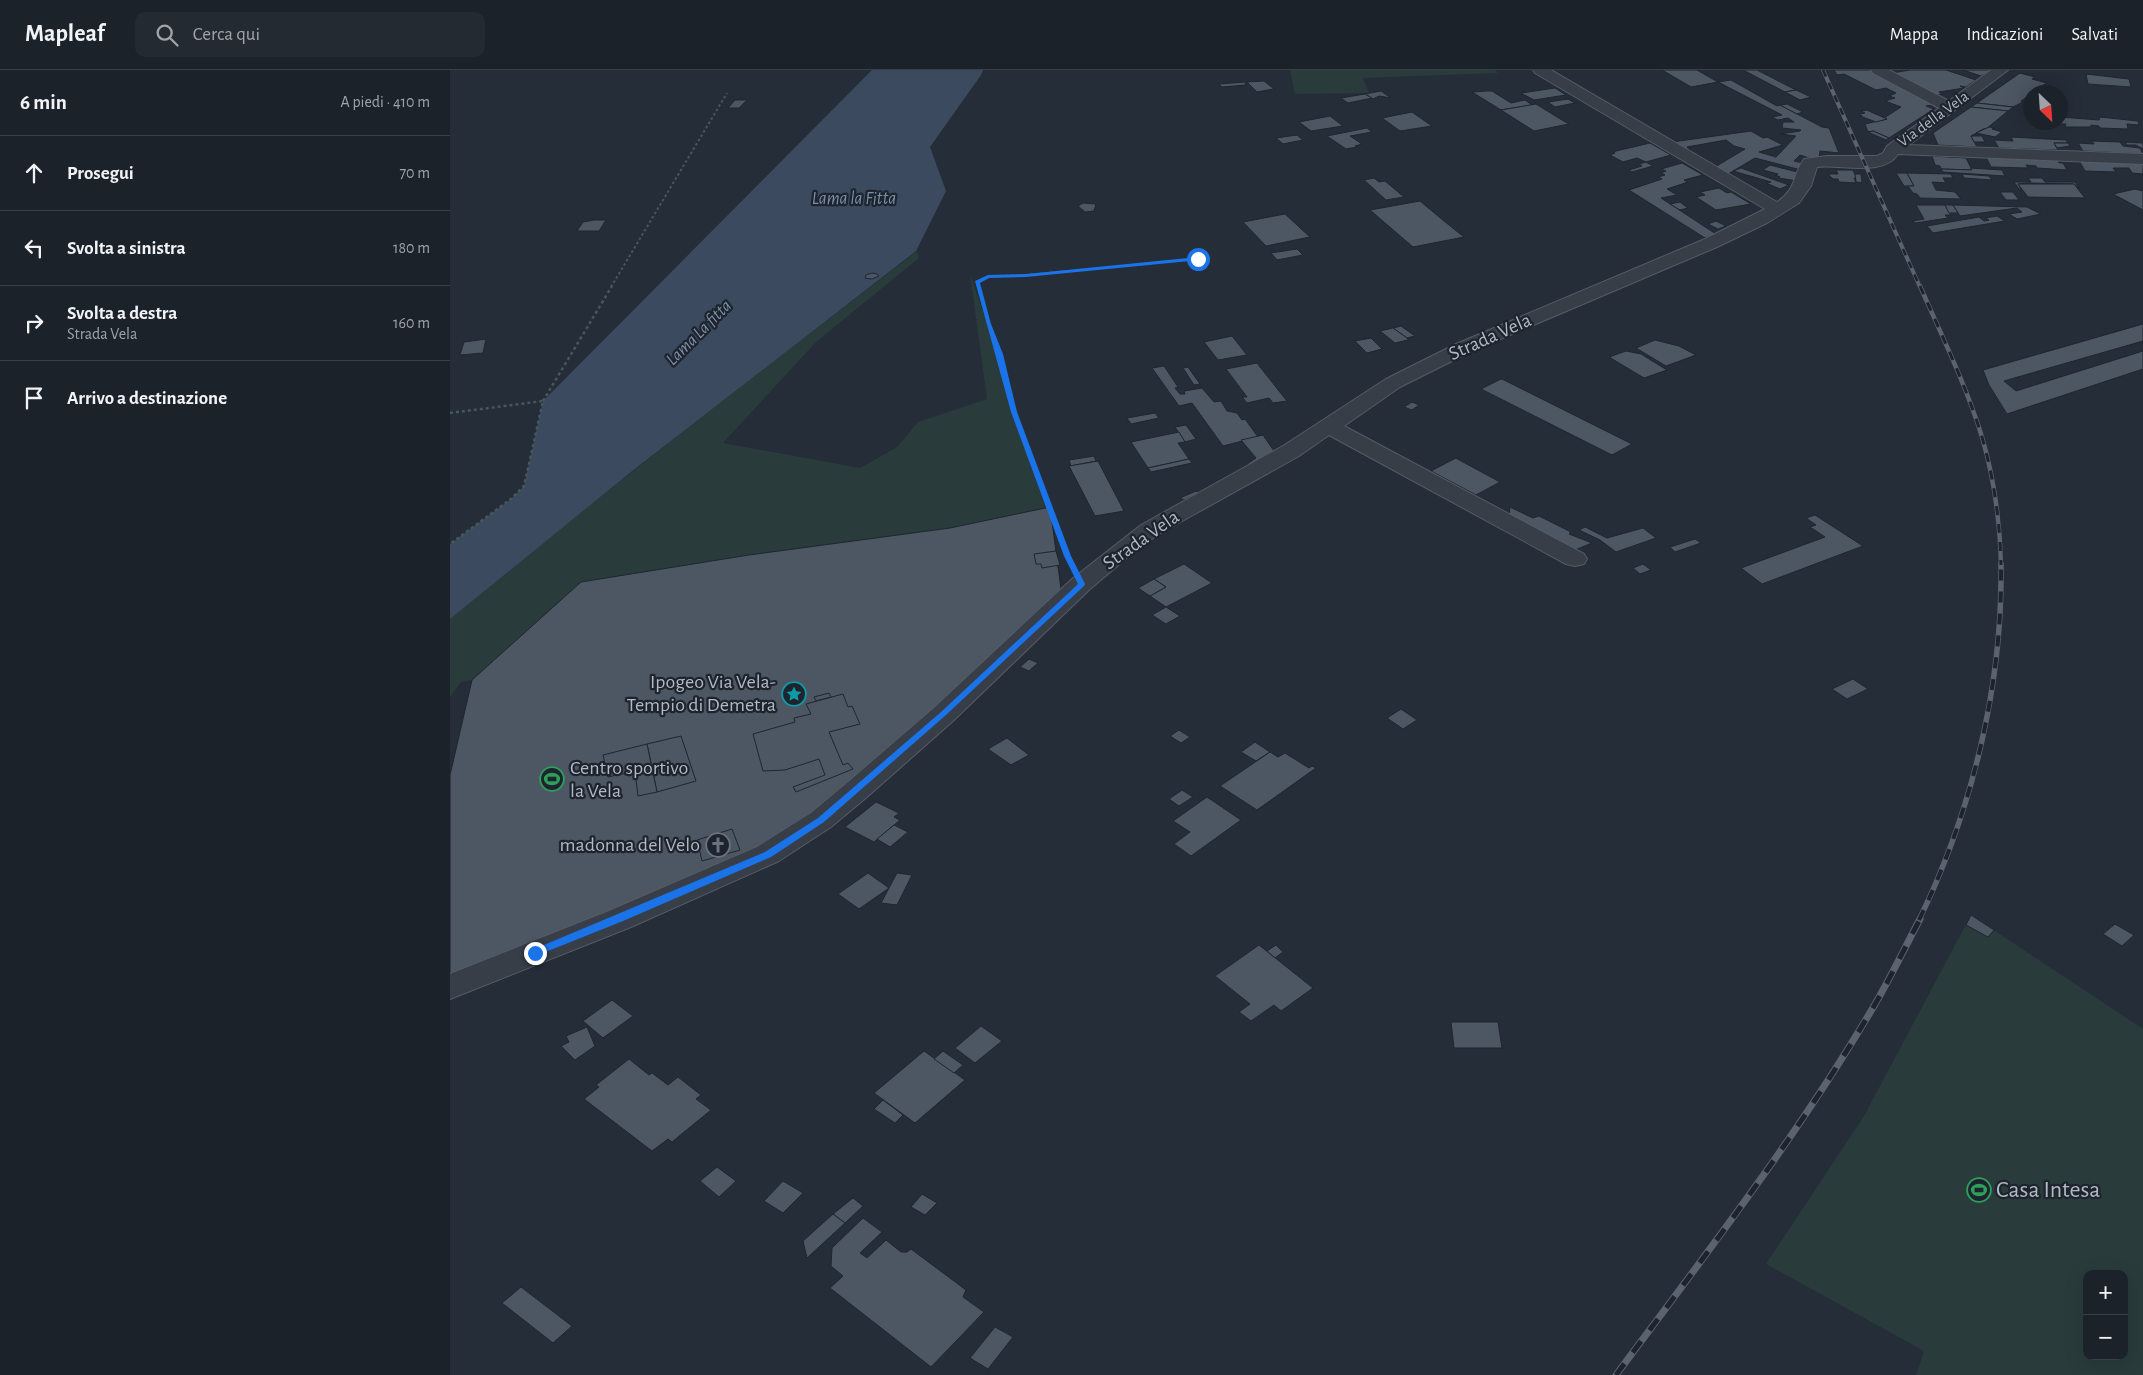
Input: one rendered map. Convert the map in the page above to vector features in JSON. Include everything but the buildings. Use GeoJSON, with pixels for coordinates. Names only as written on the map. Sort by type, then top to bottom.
{"type":"FeatureCollection","features":[{"type":"Feature","properties":{"kind":"street"},"geometry":{"type":"LineString","coordinates":[[1540,70],[1777,209]]}},
{"type":"Feature","properties":{"kind":"street"},"geometry":{"type":"LineString","coordinates":[[1878,70],[1950,107]]}},
{"type":"Feature","properties":{"kind":"street","name":"Via della Vela"},"geometry":{"type":"LineString","coordinates":[[1864,163],[1882,160],[1891,154],[1893,149],[2001,70]]}},
{"type":"Feature","properties":{"kind":"street"},"geometry":{"type":"LineString","coordinates":[[1893,149],[2143,160]]}},
{"type":"Feature","properties":{"kind":"street","name":"Strada Vela"},"geometry":{"type":"LineString","coordinates":[[450,987],[620,919],[768,854],[821,820],[857,790],[944,714],[1082,584],[1119,552],[1149,530],[1290,451],[1393,384],[1463,348],[1711,243],[1777,209],[1793,199],[1802,186],[1810,163],[1830,161],[1864,163]]}},
{"type":"Feature","properties":{"kind":"street"},"geometry":{"type":"LineString","coordinates":[[1328,426],[1575,559]]}},
{"type":"Feature","properties":{"kind":"path"},"geometry":{"type":"LineString","coordinates":[[450,544],[511,499],[524,486],[543,401],[727,93]]}},
{"type":"Feature","properties":{"kind":"path"},"geometry":{"type":"LineString","coordinates":[[1082,584],[1067,556],[1014,412],[1000,354],[988,324],[977,282],[988,276],[1026,275],[1198,259]]}},
{"type":"Feature","properties":{"kind":"path"},"geometry":{"type":"LineString","coordinates":[[450,413],[543,401]]}},
{"type":"Feature","properties":{"kind":"shaded area"},"geometry":{"type":"Polygon","coordinates":[[[1290,70],[1495,70],[1498,73],[1363,78],[1369,93],[1295,94],[1290,70]]]}},
{"type":"Feature","properties":{"kind":"shaded area"},"geometry":{"type":"Polygon","coordinates":[[[917,251],[919,258],[816,342],[723,443],[860,468],[897,447],[918,422],[987,399],[970,274],[1050,507],[1061,589],[990,656],[450,775],[472,680],[461,682],[450,697],[450,615],[722,401],[917,251]]]}},
{"type":"Feature","properties":{"kind":"shaded area","name":"Casa Intesa"},"geometry":{"type":"Polygon","coordinates":[[[1971,915],[2143,1029],[2143,1375],[1916,1375],[1924,1351],[1766,1264],[1864,1116],[1971,915]]]}},
{"type":"Feature","properties":{"kind":"water","name":"Lama la Fitta"},"geometry":{"type":"Polygon","coordinates":[[[872,70],[983,70],[930,147],[946,191],[916,251],[631,472],[450,619],[450,544],[511,499],[524,486],[543,401],[872,70]]]}},
{"type":"Feature","properties":{"kind":"railway"},"geometry":{"type":"LineString","coordinates":[[1823,70],[1920,287]]}},
{"type":"Feature","properties":{"kind":"railway"},"geometry":{"type":"LineString","coordinates":[[1920,286],[1961,380],[1982,437],[1996,500],[2001,565]]}},
{"type":"Feature","properties":{"kind":"railway"},"geometry":{"type":"LineString","coordinates":[[1919,920],[1938,878],[1954,835],[1969,791],[1981,746],[1990,701],[1996,655],[2000,610],[2001,565]]}},
{"type":"Feature","properties":{"kind":"railway"},"geometry":{"type":"LineString","coordinates":[[1616,1375],[1746,1199],[1809,1109],[1875,1004],[1920,919]]}},
{"type":"Feature","properties":{"kind":"place","name":"Ipogeo Via Vela- Tempio di Demetra"},"geometry":{"type":"Point","coordinates":[794,694]}},
{"type":"Feature","properties":{"kind":"place","name":"Centro sportivo la Vela"},"geometry":{"type":"Point","coordinates":[552,779]}},
{"type":"Feature","properties":{"kind":"place","name":"madonna del Velo"},"geometry":{"type":"Point","coordinates":[718,845]}},
{"type":"Feature","properties":{"kind":"place","name":"Casa Intesa"},"geometry":{"type":"Point","coordinates":[1979,1190]}},
{"type":"Feature","properties":{"kind":"route"},"geometry":{"type":"LineString","coordinates":[[535,953],[620,919],[768,854],[821,820],[944,714],[1082,584],[1067,556],[1014,412],[1000,354],[988,324],[977,282],[988,276],[1026,275],[1198,259]]}},
{"type":"Feature","properties":{"kind":"water label","name":"Lama La fitta"},"geometry":{"type":"Point","coordinates":[699,333]}}]}
